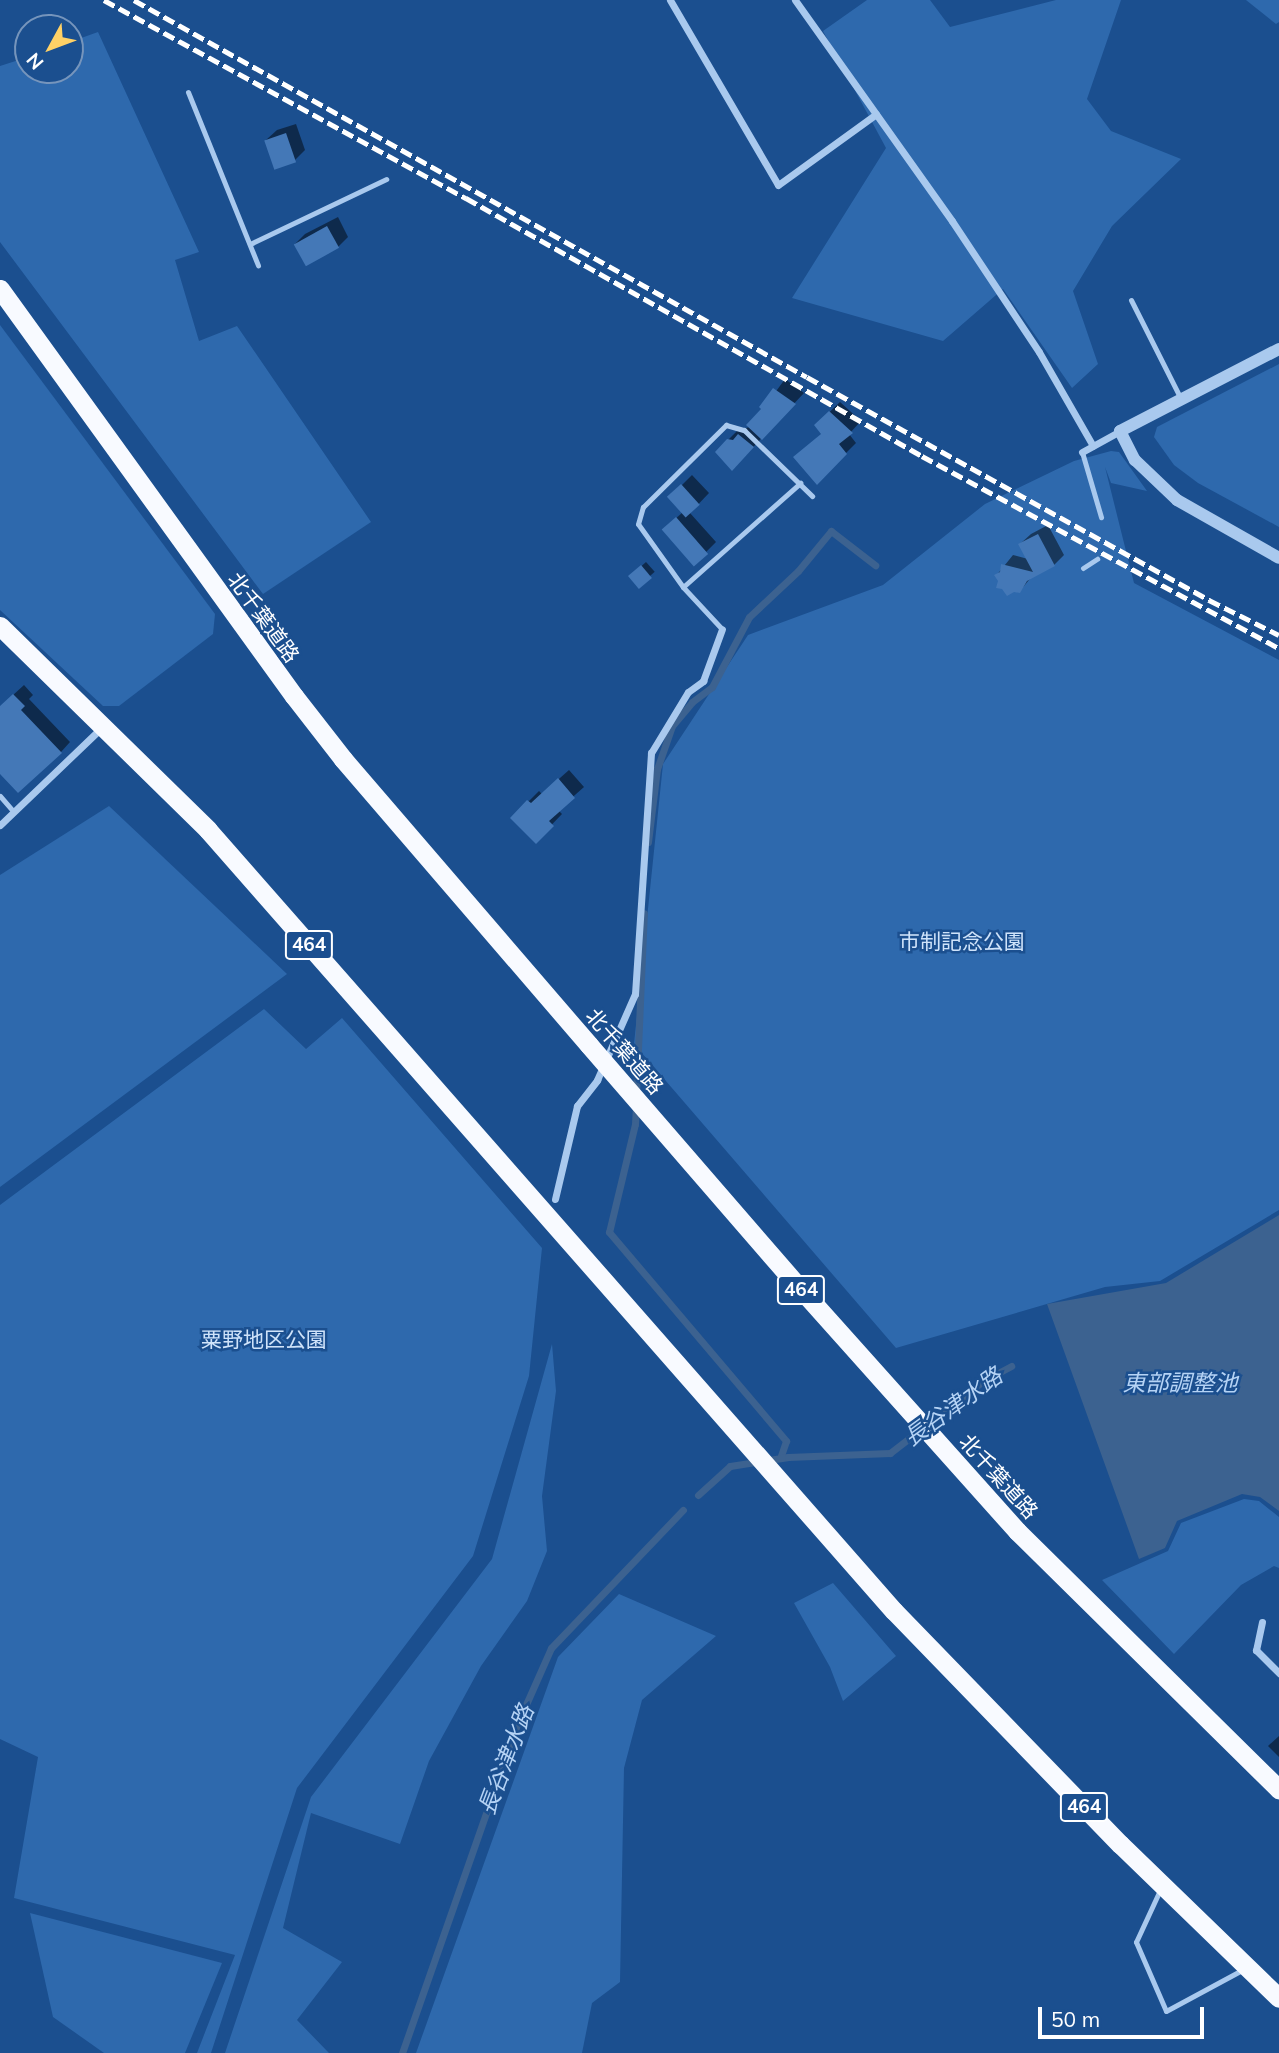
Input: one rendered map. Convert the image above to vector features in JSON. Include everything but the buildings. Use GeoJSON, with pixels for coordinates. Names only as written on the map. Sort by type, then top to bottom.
{"type":"FeatureCollection","features":[{"type":"Feature","properties":{"kind":"highway","name":"北千葉道路"},"geometry":{"type":"LineString","coordinates":[[0,289],[294,696],[344,759],[798,1286],[1017,1531],[1279,1789]]}},
{"type":"Feature","properties":{"kind":"highway","name":"464"},"geometry":{"type":"LineString","coordinates":[[0,626],[104,725],[208,830],[894,1611],[1163,1885],[1279,1998]]}},
{"type":"Feature","properties":{"kind":"street"},"geometry":{"type":"LineString","coordinates":[[670,0],[778,185],[876,114]]}},
{"type":"Feature","properties":{"kind":"street"},"geometry":{"type":"LineString","coordinates":[[795,0],[1039,352],[1093,446]]}},
{"type":"Feature","properties":{"kind":"street"},"geometry":{"type":"LineString","coordinates":[[1082,452],[1279,349]]}},
{"type":"Feature","properties":{"kind":"street"},"geometry":{"type":"LineString","coordinates":[[1120,431],[1135,460],[1177,500],[1279,558]]}},
{"type":"Feature","properties":{"kind":"street"},"geometry":{"type":"LineString","coordinates":[[555,1199],[577,1105],[597,1080],[635,994],[651,753],[688,692],[703,681],[722,629]]}},
{"type":"Feature","properties":{"kind":"street"},"geometry":{"type":"LineString","coordinates":[[0,825],[104,725]]}},
{"type":"Feature","properties":{"kind":"street"},"geometry":{"type":"LineString","coordinates":[[1262,1622],[1256,1650],[1279,1673]]}},
{"type":"Feature","properties":{"kind":"lane"},"geometry":{"type":"LineString","coordinates":[[188,92],[258,265]]}},
{"type":"Feature","properties":{"kind":"lane"},"geometry":{"type":"LineString","coordinates":[[250,244],[386,179]]}},
{"type":"Feature","properties":{"kind":"lane"},"geometry":{"type":"LineString","coordinates":[[1131,300],[1181,399]]}},
{"type":"Feature","properties":{"kind":"lane"},"geometry":{"type":"LineString","coordinates":[[722,629],[683,587],[638,524],[643,508],[726,425],[744,430],[813,496]]}},
{"type":"Feature","properties":{"kind":"lane"},"geometry":{"type":"LineString","coordinates":[[1082,452],[1101,517]]}},
{"type":"Feature","properties":{"kind":"lane"},"geometry":{"type":"LineString","coordinates":[[683,587],[800,483]]}},
{"type":"Feature","properties":{"kind":"lane"},"geometry":{"type":"LineString","coordinates":[[1083,568],[1097,559]]}},
{"type":"Feature","properties":{"kind":"lane"},"geometry":{"type":"LineString","coordinates":[[0,796],[14,812]]}},
{"type":"Feature","properties":{"kind":"lane"},"geometry":{"type":"LineString","coordinates":[[1163,1885],[1136,1942],[1166,2011],[1247,1968]]}},
{"type":"Feature","properties":{"kind":"green space"},"geometry":{"type":"Polygon","coordinates":[[[867,0],[930,0],[950,27],[1056,0],[1121,0],[1087,99],[1111,131],[1181,159],[1112,226],[1073,291],[1098,364],[1072,388],[1003,289],[943,341],[792,298],[886,148],[823,31],[867,0]]]}},
{"type":"Feature","properties":{"kind":"green space"},"geometry":{"type":"Polygon","coordinates":[[[1246,0],[1279,0],[1279,22],[1276,24],[1246,0]]]}},
{"type":"Feature","properties":{"kind":"green space"},"geometry":{"type":"Polygon","coordinates":[[[98,32],[199,252],[175,260],[199,341],[237,326],[371,522],[263,594],[0,242],[0,66],[14,62],[14,84],[84,84],[84,37],[98,32]]]}},
{"type":"Feature","properties":{"kind":"green space"},"geometry":{"type":"Polygon","coordinates":[[[0,325],[215,614],[213,634],[119,706],[103,706],[0,610],[0,325]]]}},
{"type":"Feature","properties":{"kind":"green space"},"geometry":{"type":"Polygon","coordinates":[[[1279,364],[1279,527],[1198,483],[1174,465],[1154,437],[1157,427],[1279,364]]]}},
{"type":"Feature","properties":{"kind":"green space","name":"市制記念公園"},"geometry":{"type":"Polygon","coordinates":[[[1111,451],[1119,452],[1147,491],[1111,483],[1105,467],[1134,583],[1279,660],[1279,1210],[1160,1281],[1105,1287],[896,1348],[634,1044],[663,764],[748,635],[883,585],[985,504],[1074,461],[1111,451]]]}},
{"type":"Feature","properties":{"kind":"green space"},"geometry":{"type":"Polygon","coordinates":[[[109,806],[287,974],[0,1187],[0,875],[109,806]]]}},
{"type":"Feature","properties":{"kind":"green space","name":"粟野地区公園"},"geometry":{"type":"Polygon","coordinates":[[[264,1009],[306,1049],[342,1018],[542,1248],[529,1376],[473,1556],[297,1788],[211,2053],[197,2053],[235,1955],[14,1898],[38,1757],[0,1739],[0,1205],[264,1009]]]}},
{"type":"Feature","properties":{"kind":"green space"},"geometry":{"type":"Polygon","coordinates":[[[552,1344],[556,1391],[542,1496],[547,1551],[527,1601],[481,1666],[429,1761],[400,1844],[311,1813],[283,1928],[342,1962],[297,2020],[329,2053],[225,2053],[311,1797],[492,1559],[552,1344]]]}},
{"type":"Feature","properties":{"kind":"green space"},"geometry":{"type":"Polygon","coordinates":[[[1244,1499],[1259,1501],[1279,1517],[1279,1568],[1274,1566],[1241,1585],[1174,1654],[1102,1580],[1168,1551],[1181,1523],[1244,1499]]]}},
{"type":"Feature","properties":{"kind":"green space"},"geometry":{"type":"Polygon","coordinates":[[[833,1583],[896,1656],[843,1701],[830,1667],[794,1603],[833,1583]]]}},
{"type":"Feature","properties":{"kind":"green space"},"geometry":{"type":"Polygon","coordinates":[[[619,1594],[716,1636],[642,1700],[624,1768],[620,1982],[592,2003],[582,2053],[416,2053],[558,1657],[619,1594]]]}},
{"type":"Feature","properties":{"kind":"green space"},"geometry":{"type":"Polygon","coordinates":[[[30,1913],[222,1963],[185,2053],[104,2053],[53,2017],[30,1913]]]}},
{"type":"Feature","properties":{"kind":"water","name":"東部調整池"},"geometry":{"type":"Polygon","coordinates":[[[1279,1215],[1279,1511],[1260,1497],[1242,1494],[1177,1521],[1165,1548],[1139,1559],[1047,1304],[1166,1283],[1279,1215]]]}},
{"type":"Feature","properties":{"kind":"waterway"},"geometry":{"type":"LineString","coordinates":[[648,842],[657,769],[672,726],[692,702],[712,687],[749,617],[798,571],[831,531],[875,565]]}},
{"type":"Feature","properties":{"kind":"waterway"},"geometry":{"type":"LineString","coordinates":[[636,1094],[644,913]]}},
{"type":"Feature","properties":{"kind":"waterway"},"geometry":{"type":"LineString","coordinates":[[636,1105],[635,1124],[609,1232],[786,1441],[780,1458]]}},
{"type":"Feature","properties":{"kind":"waterway","name":"長谷津水路"},"geometry":{"type":"LineString","coordinates":[[698,1495],[730,1466],[788,1457],[890,1453],[983,1381],[1011,1366]]}},
{"type":"Feature","properties":{"kind":"waterway","name":"長谷津水路"},"geometry":{"type":"LineString","coordinates":[[402,2053],[516,1727],[551,1648],[683,1510]]}},
{"type":"Feature","properties":{"kind":"railway"},"geometry":{"type":"LineString","coordinates":[[104,0],[466,198],[922,456],[1279,648]]}},
{"type":"Feature","properties":{"kind":"railway"},"geometry":{"type":"LineString","coordinates":[[134,0],[1209,600],[1279,635]]}}]}
